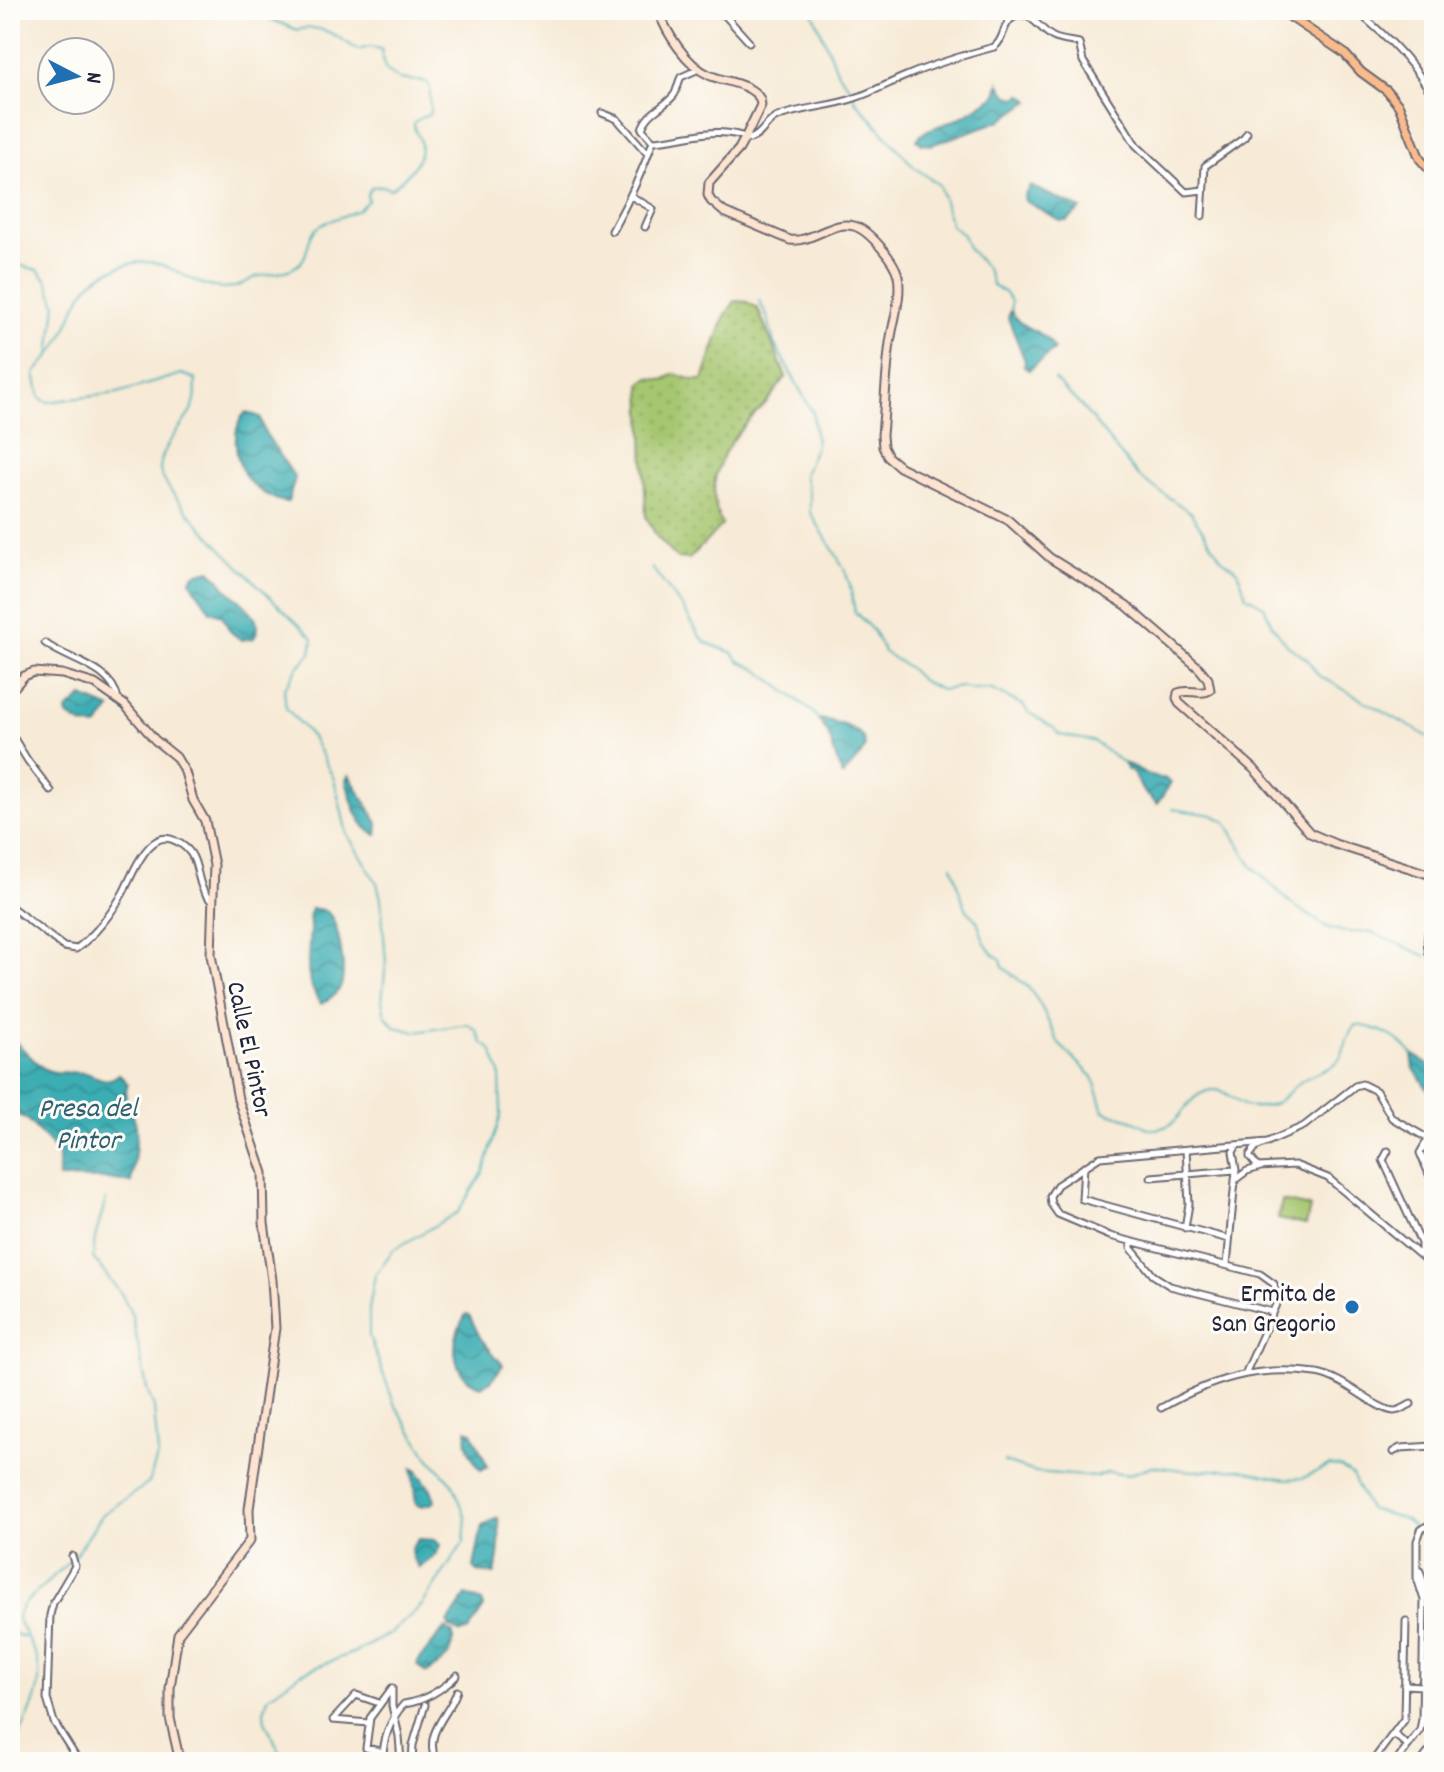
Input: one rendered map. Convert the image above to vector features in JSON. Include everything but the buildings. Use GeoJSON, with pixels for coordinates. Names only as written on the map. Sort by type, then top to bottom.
{"type":"FeatureCollection","features":[{"type":"Feature","properties":{"kind":"main road"},"geometry":{"type":"LineString","coordinates":[[1280,10],[1344,53],[1361,72],[1387,91],[1399,106],[1420,159],[1434,175]]}},
{"type":"Feature","properties":{"kind":"street"},"geometry":{"type":"LineString","coordinates":[[658,10],[667,29],[699,69],[757,94],[761,105],[739,149],[709,183],[708,195],[716,206],[780,236],[798,241],[841,225],[856,226],[873,239],[897,270],[898,299],[890,345],[882,435],[888,457],[923,480],[1008,520],[1050,558],[1126,605],[1199,668],[1208,679],[1210,690],[1178,693],[1179,703],[1254,769],[1310,833],[1434,876]]}},
{"type":"Feature","properties":{"kind":"street"},"geometry":{"type":"LineString","coordinates":[[701,10],[722,13],[736,10]]}},
{"type":"Feature","properties":{"kind":"street"},"geometry":{"type":"LineString","coordinates":[[1355,10],[1416,70],[1434,99]]}},
{"type":"Feature","properties":{"kind":"street"},"geometry":{"type":"LineString","coordinates":[[722,13],[749,42]]}},
{"type":"Feature","properties":{"kind":"street"},"geometry":{"type":"LineString","coordinates":[[653,141],[714,131],[732,132],[750,139],[760,135],[777,117],[854,99],[927,68],[994,47],[1013,18],[1023,15],[1054,38],[1080,45],[1083,61],[1141,152],[1186,192],[1203,190]]}},
{"type":"Feature","properties":{"kind":"street"},"geometry":{"type":"LineString","coordinates":[[653,141],[642,129],[643,124],[650,114],[674,95],[681,77],[699,69]]}},
{"type":"Feature","properties":{"kind":"street"},"geometry":{"type":"LineString","coordinates":[[602,113],[617,119],[647,153]]}},
{"type":"Feature","properties":{"kind":"street"},"geometry":{"type":"LineString","coordinates":[[1202,216],[1207,162],[1247,133]]}},
{"type":"Feature","properties":{"kind":"street"},"geometry":{"type":"LineString","coordinates":[[612,231],[642,175],[653,141]]}},
{"type":"Feature","properties":{"kind":"street"},"geometry":{"type":"LineString","coordinates":[[631,196],[653,209],[645,227]]}},
{"type":"Feature","properties":{"kind":"street"},"geometry":{"type":"LineString","coordinates":[[45,643],[110,681],[118,699]]}},
{"type":"Feature","properties":{"kind":"street","name":"Calle El Pintor"},"geometry":{"type":"LineString","coordinates":[[10,692],[24,676],[34,672],[62,674],[95,684],[118,699],[155,740],[176,757],[185,772],[193,800],[205,821],[215,874],[211,955],[238,1099],[263,1173],[264,1223],[275,1328],[249,1509],[250,1540],[178,1634],[170,1688],[170,1718],[180,1762]]}},
{"type":"Feature","properties":{"kind":"street"},"geometry":{"type":"LineString","coordinates":[[10,732],[51,791]]}},
{"type":"Feature","properties":{"kind":"street"},"geometry":{"type":"LineString","coordinates":[[10,906],[64,947],[76,949],[113,908],[137,863],[156,841],[165,838],[174,840],[191,854],[200,886],[213,902]]}},
{"type":"Feature","properties":{"kind":"street"},"geometry":{"type":"LineString","coordinates":[[1434,920],[1430,927],[1429,948],[1434,961]]}},
{"type":"Feature","properties":{"kind":"street"},"geometry":{"type":"LineString","coordinates":[[1233,1185],[1250,1165],[1250,1156],[1256,1147],[1304,1126],[1355,1086],[1362,1084],[1376,1091],[1392,1118],[1431,1140],[1420,1153],[1434,1186]]}},
{"type":"Feature","properties":{"kind":"street"},"geometry":{"type":"LineString","coordinates":[[1246,1372],[1278,1300],[1277,1292],[1268,1278],[1131,1242],[1072,1221],[1058,1214],[1050,1196],[1057,1185],[1100,1157],[1268,1142]]}},
{"type":"Feature","properties":{"kind":"street"},"geometry":{"type":"LineString","coordinates":[[1227,1265],[1236,1170],[1233,1152],[1239,1146],[1245,1146],[1254,1165],[1295,1165],[1328,1178],[1434,1267]]}},
{"type":"Feature","properties":{"kind":"street"},"geometry":{"type":"LineString","coordinates":[[1185,1228],[1189,1204],[1186,1150]]}},
{"type":"Feature","properties":{"kind":"street"},"geometry":{"type":"LineString","coordinates":[[1388,1151],[1383,1160],[1421,1243],[1421,1255]]}},
{"type":"Feature","properties":{"kind":"street"},"geometry":{"type":"LineString","coordinates":[[1084,1166],[1082,1199],[1229,1239]]}},
{"type":"Feature","properties":{"kind":"street"},"geometry":{"type":"LineString","coordinates":[[1151,1177],[1188,1172],[1246,1171],[1265,1166]]}},
{"type":"Feature","properties":{"kind":"street"},"geometry":{"type":"LineString","coordinates":[[1131,1242],[1131,1248],[1161,1282],[1273,1312]]}},
{"type":"Feature","properties":{"kind":"street"},"geometry":{"type":"LineString","coordinates":[[1161,1408],[1216,1380],[1246,1372],[1318,1373],[1343,1382],[1387,1409],[1401,1410],[1411,1404]]}},
{"type":"Feature","properties":{"kind":"street"},"geometry":{"type":"LineString","coordinates":[[1393,1452],[1400,1448],[1434,1446]]}},
{"type":"Feature","properties":{"kind":"street"},"geometry":{"type":"LineString","coordinates":[[1396,1762],[1420,1730],[1424,1600],[1417,1578],[1417,1541],[1421,1530],[1434,1521]]}},
{"type":"Feature","properties":{"kind":"street"},"geometry":{"type":"LineString","coordinates":[[72,1556],[75,1566],[53,1603],[50,1615],[47,1699],[54,1722],[79,1762]]}},
{"type":"Feature","properties":{"kind":"street"},"geometry":{"type":"LineString","coordinates":[[1418,1566],[1434,1615]]}},
{"type":"Feature","properties":{"kind":"street"},"geometry":{"type":"LineString","coordinates":[[1372,1762],[1404,1719],[1406,1621]]}},
{"type":"Feature","properties":{"kind":"street"},"geometry":{"type":"LineString","coordinates":[[383,1762],[387,1735],[404,1704],[416,1703],[457,1675]]}},
{"type":"Feature","properties":{"kind":"street"},"geometry":{"type":"LineString","coordinates":[[1404,1685],[1422,1686]]}},
{"type":"Feature","properties":{"kind":"street"},"geometry":{"type":"LineString","coordinates":[[383,1752],[366,1748],[369,1723],[379,1703],[392,1688],[401,1762]]}},
{"type":"Feature","properties":{"kind":"street"},"geometry":{"type":"LineString","coordinates":[[436,1762],[432,1753],[436,1731],[457,1691]]}},
{"type":"Feature","properties":{"kind":"street"},"geometry":{"type":"LineString","coordinates":[[369,1723],[333,1720],[356,1695],[379,1703]]}},
{"type":"Feature","properties":{"kind":"street"},"geometry":{"type":"LineString","coordinates":[[412,1762],[413,1745],[425,1705]]}},
{"type":"Feature","properties":{"kind":"street"},"geometry":{"type":"LineString","coordinates":[[1394,1734],[1408,1746]]}},
{"type":"Feature","properties":{"kind":"street"},"geometry":{"type":"LineString","coordinates":[[1421,1762],[1434,1745]]}},
{"type":"Feature","properties":{"kind":"street"},"geometry":{"type":"LineString","coordinates":[[454,1762],[469,1761]]}},
{"type":"Feature","properties":{"kind":"green space"},"geometry":{"type":"Polygon","coordinates":[[[735,301],[747,302],[758,309],[786,377],[739,432],[721,460],[714,491],[722,525],[689,559],[677,558],[657,537],[646,517],[641,384],[649,378],[663,380],[675,374],[703,380],[724,318],[735,301]]]}},
{"type":"Feature","properties":{"kind":"green space"},"geometry":{"type":"Polygon","coordinates":[[[1282,1201],[1310,1207],[1306,1225],[1278,1219],[1282,1201]]]}},
{"type":"Feature","properties":{"kind":"water"},"geometry":{"type":"Polygon","coordinates":[[[999,82],[1007,95],[1015,98],[1023,95],[1030,101],[1002,120],[931,145],[917,140],[929,129],[962,117],[996,96],[999,82]]]}},
{"type":"Feature","properties":{"kind":"water"},"geometry":{"type":"Polygon","coordinates":[[[1030,186],[1081,209],[1067,221],[1061,221],[1025,201],[1024,196],[1030,186]]]}},
{"type":"Feature","properties":{"kind":"water"},"geometry":{"type":"Polygon","coordinates":[[[1011,310],[1020,322],[1045,338],[1054,350],[1029,370],[1024,367],[1025,361],[1008,318],[1011,310]]]}},
{"type":"Feature","properties":{"kind":"water"},"geometry":{"type":"Polygon","coordinates":[[[246,412],[260,417],[264,431],[295,478],[288,502],[259,490],[242,470],[236,435],[246,412]]]}},
{"type":"Feature","properties":{"kind":"water"},"geometry":{"type":"Polygon","coordinates":[[[210,570],[254,617],[257,630],[254,638],[241,640],[230,631],[222,615],[210,611],[195,589],[191,581],[194,574],[210,570]]]}},
{"type":"Feature","properties":{"kind":"water"},"geometry":{"type":"Polygon","coordinates":[[[83,697],[111,709],[97,727],[83,725],[67,715],[66,711],[83,697]]]}},
{"type":"Feature","properties":{"kind":"water"},"geometry":{"type":"Polygon","coordinates":[[[818,719],[850,728],[863,737],[863,751],[842,776],[828,733],[818,719]]]}},
{"type":"Feature","properties":{"kind":"water"},"geometry":{"type":"Polygon","coordinates":[[[1123,763],[1171,783],[1157,804],[1143,791],[1123,763]]]}},
{"type":"Feature","properties":{"kind":"water"},"geometry":{"type":"Polygon","coordinates":[[[349,775],[378,823],[377,835],[365,826],[356,812],[346,780],[349,775]]]}},
{"type":"Feature","properties":{"kind":"water"},"geometry":{"type":"Polygon","coordinates":[[[311,908],[325,911],[333,919],[342,957],[341,986],[321,1004],[309,976],[311,908]]]}},
{"type":"Feature","properties":{"kind":"water","name":"Presa del Pintor"},"geometry":{"type":"Polygon","coordinates":[[[10,1036],[47,1070],[85,1073],[105,1079],[119,1074],[128,1084],[126,1096],[135,1120],[136,1133],[131,1183],[109,1179],[58,1178],[59,1158],[53,1147],[28,1120],[11,1111],[10,1036]]]}},
{"type":"Feature","properties":{"kind":"water"},"geometry":{"type":"Polygon","coordinates":[[[1412,1054],[1430,1067],[1434,1099],[1414,1069],[1412,1054]]]}},
{"type":"Feature","properties":{"kind":"water"},"geometry":{"type":"Polygon","coordinates":[[[466,1314],[481,1339],[503,1365],[491,1381],[481,1386],[463,1374],[456,1356],[457,1334],[466,1314]]]}},
{"type":"Feature","properties":{"kind":"water"},"geometry":{"type":"Polygon","coordinates":[[[467,1430],[472,1432],[488,1467],[481,1470],[472,1456],[467,1430]]]}},
{"type":"Feature","properties":{"kind":"water"},"geometry":{"type":"Polygon","coordinates":[[[412,1468],[431,1489],[435,1500],[433,1503],[416,1505],[412,1468]]]}},
{"type":"Feature","properties":{"kind":"water"},"geometry":{"type":"Polygon","coordinates":[[[498,1518],[499,1547],[495,1574],[477,1572],[474,1567],[482,1526],[498,1518]]]}},
{"type":"Feature","properties":{"kind":"water"},"geometry":{"type":"Polygon","coordinates":[[[419,1539],[435,1540],[440,1545],[436,1555],[419,1568],[412,1557],[411,1548],[419,1539]]]}},
{"type":"Feature","properties":{"kind":"water"},"geometry":{"type":"Polygon","coordinates":[[[466,1595],[482,1602],[484,1607],[469,1630],[461,1633],[449,1627],[448,1623],[466,1595]]]}},
{"type":"Feature","properties":{"kind":"water"},"geometry":{"type":"Polygon","coordinates":[[[445,1628],[453,1634],[450,1653],[443,1662],[426,1673],[417,1665],[419,1660],[445,1628]]]}},
{"type":"Feature","properties":{"kind":"waterway"},"geometry":{"type":"LineString","coordinates":[[50,355],[82,294],[102,274],[137,262],[153,263],[217,288],[237,286],[256,277],[286,271],[302,261],[316,229],[358,210],[368,201],[367,194],[372,187],[390,189],[407,175],[416,162],[421,148],[414,122],[430,113],[430,88],[427,82],[399,79],[385,69],[381,49],[370,47],[358,50],[322,30],[297,30],[251,11],[235,10]]}},
{"type":"Feature","properties":{"kind":"waterway"},"geometry":{"type":"LineString","coordinates":[[812,10],[838,73],[854,92],[854,99],[914,167],[939,185],[951,225],[963,235],[968,248],[987,269],[993,286],[1004,292],[1011,301],[1011,310]]}},
{"type":"Feature","properties":{"kind":"waterway"},"geometry":{"type":"LineString","coordinates":[[10,263],[38,270],[47,280],[56,304],[50,356],[35,373],[40,398],[47,402],[118,393],[182,374],[196,379],[194,404],[169,442],[160,469],[165,482],[201,527],[313,638],[311,653],[297,668],[284,690],[286,708],[312,737],[334,779],[347,834],[377,883],[386,962],[382,1001],[385,1015],[395,1027],[416,1032],[468,1024],[476,1030],[482,1043],[491,1049],[500,1072],[501,1115],[484,1171],[458,1212],[393,1250],[375,1275],[369,1309],[369,1336],[394,1403],[428,1457],[454,1486],[466,1518],[464,1542],[422,1605],[391,1633],[355,1652],[301,1673],[268,1697],[265,1721],[285,1762]]}},
{"type":"Feature","properties":{"kind":"waterway"},"geometry":{"type":"LineString","coordinates":[[759,300],[768,318],[774,343],[813,413],[816,445],[804,475],[810,512],[844,568],[855,612],[874,632],[884,652],[909,668],[922,681],[941,690],[960,687],[990,689],[1023,705],[1060,735],[1093,741],[1123,763]]}},
{"type":"Feature","properties":{"kind":"waterway"},"geometry":{"type":"LineString","coordinates":[[1054,379],[1083,408],[1138,476],[1191,513],[1221,558],[1238,571],[1246,596],[1264,606],[1272,625],[1288,646],[1307,659],[1318,675],[1434,740]]}},
{"type":"Feature","properties":{"kind":"waterway"},"geometry":{"type":"LineString","coordinates":[[652,568],[707,643],[733,653],[739,661],[758,670],[818,719]]}},
{"type":"Feature","properties":{"kind":"waterway"},"geometry":{"type":"LineString","coordinates":[[1172,809],[1213,815],[1226,822],[1252,866],[1294,906],[1327,927],[1344,932],[1370,932],[1426,956]]}},
{"type":"Feature","properties":{"kind":"waterway"},"geometry":{"type":"LineString","coordinates":[[952,866],[967,910],[978,923],[988,948],[1001,959],[1003,967],[1028,987],[1040,1004],[1059,1044],[1093,1077],[1104,1111],[1133,1120],[1148,1129],[1169,1125],[1191,1101],[1207,1091],[1220,1091],[1250,1107],[1268,1106],[1281,1100],[1303,1080],[1337,1062],[1355,1025],[1387,1034],[1412,1054]]}},
{"type":"Feature","properties":{"kind":"waterway"},"geometry":{"type":"LineString","coordinates":[[10,1754],[31,1710],[39,1675],[37,1658],[17,1617],[23,1605],[74,1557],[103,1514],[149,1483],[158,1454],[154,1408],[147,1389],[132,1315],[122,1295],[93,1258],[106,1199]]}},
{"type":"Feature","properties":{"kind":"waterway"},"geometry":{"type":"LineString","coordinates":[[1004,1462],[1036,1472],[1095,1477],[1108,1472],[1128,1475],[1152,1466],[1191,1471],[1237,1469],[1286,1479],[1303,1478],[1329,1466],[1340,1467],[1352,1475],[1369,1509],[1405,1519],[1414,1528]]}},
{"type":"Feature","properties":{"kind":"waterway"},"geometry":{"type":"LineString","coordinates":[[1428,1545],[1434,1551]]}},
{"type":"Feature","properties":{"kind":"waterway"},"geometry":{"type":"LineString","coordinates":[[10,1632],[24,1637]]}},
{"type":"Feature","properties":{"kind":"place","name":"Ermita de San Gregorio"},"geometry":{"type":"Point","coordinates":[1352,1307]}}]}
